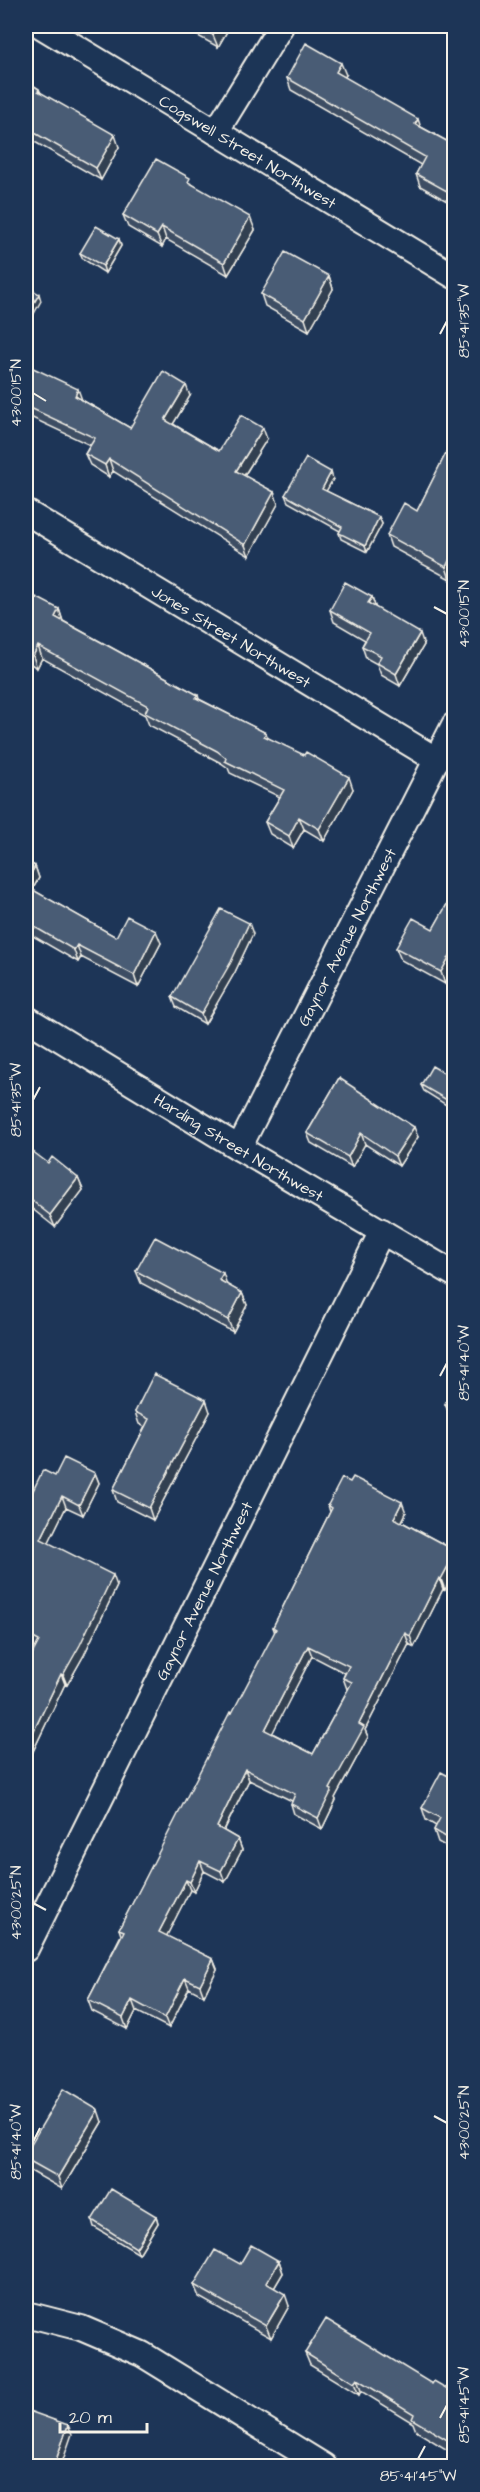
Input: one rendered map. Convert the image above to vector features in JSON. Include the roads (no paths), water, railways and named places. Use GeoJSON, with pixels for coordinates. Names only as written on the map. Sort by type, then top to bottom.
{"type":"FeatureCollection","features":[{"type":"Feature","properties":{"kind":"street","name":"Cogswell Street Northwest"},"geometry":{"type":"LineString","coordinates":[[41,26],[454,276]]}},
{"type":"Feature","properties":{"kind":"street"},"geometry":{"type":"LineString","coordinates":[[216,132],[281,26]]}},
{"type":"Feature","properties":{"kind":"street","name":"Jones Street Northwest"},"geometry":{"type":"LineString","coordinates":[[26,512],[437,760]]}},
{"type":"Feature","properties":{"kind":"street","name":"Gaynor Avenue Northwest"},"geometry":{"type":"LineString","coordinates":[[239,1148],[454,725]]}},
{"type":"Feature","properties":{"kind":"street","name":"Harding Street Northwest"},"geometry":{"type":"LineString","coordinates":[[26,1017],[239,1148],[454,1275]]}},
{"type":"Feature","properties":{"kind":"street","name":"Gaynor Avenue Northwest"},"geometry":{"type":"LineString","coordinates":[[26,1949],[382,1231]]}},
{"type":"Feature","properties":{"kind":"street"},"geometry":{"type":"LineString","coordinates":[[26,2314],[81,2328],[142,2354],[324,2466]]}}]}
